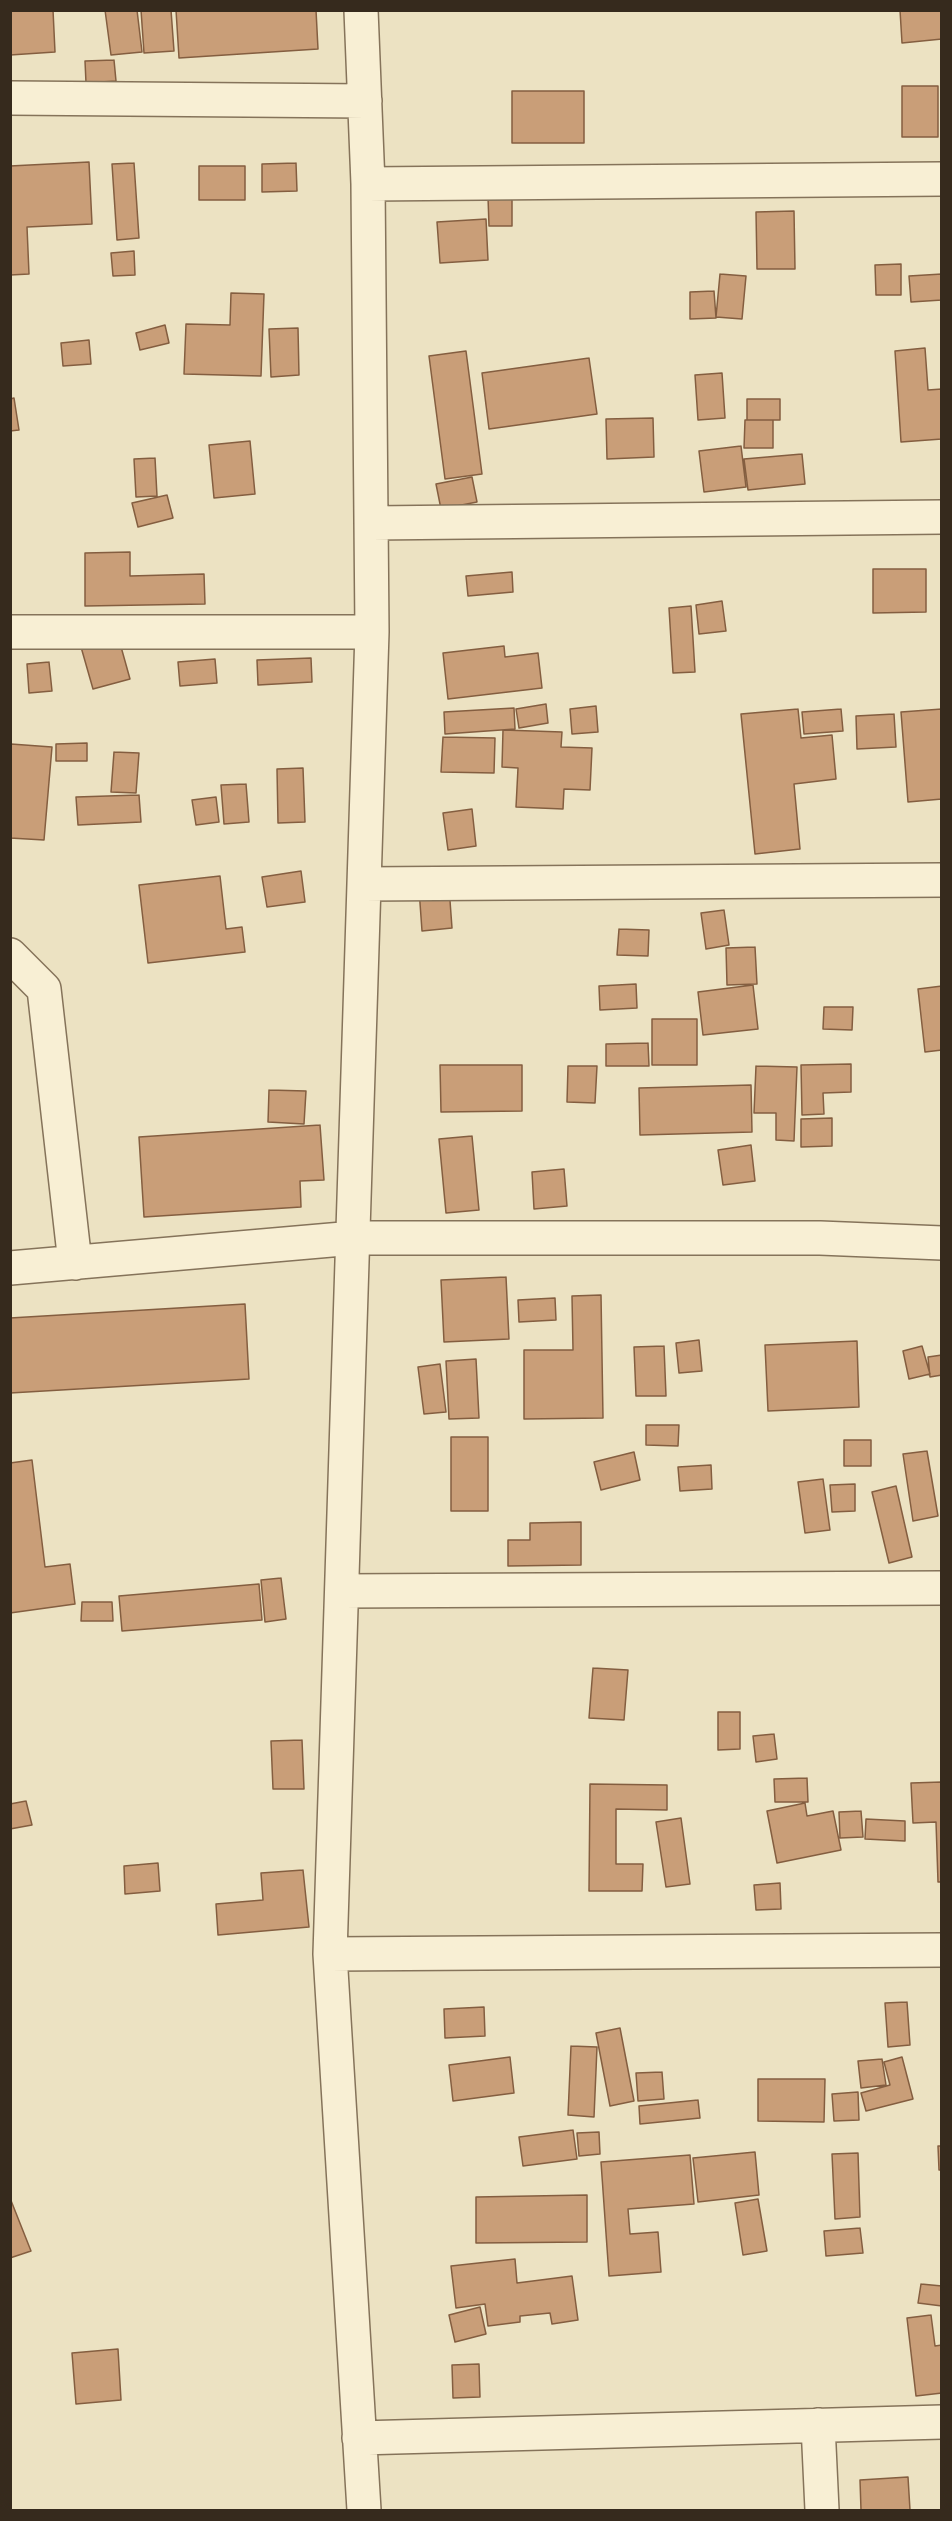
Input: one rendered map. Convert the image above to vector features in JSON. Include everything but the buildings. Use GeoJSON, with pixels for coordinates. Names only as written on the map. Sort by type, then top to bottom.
{"type":"FeatureCollection","features":[{"type":"Feature","properties":{"kind":"street"},"geometry":{"type":"LineString","coordinates":[[361,10],[368,184],[372,632],[330,1954],[364,2511]]}},
{"type":"Feature","properties":{"kind":"street"},"geometry":{"type":"LineString","coordinates":[[10,98],[364,101]]}},
{"type":"Feature","properties":{"kind":"street"},"geometry":{"type":"LineString","coordinates":[[368,184],[942,179]]}},
{"type":"Feature","properties":{"kind":"street"},"geometry":{"type":"LineString","coordinates":[[372,523],[942,517]]}},
{"type":"Feature","properties":{"kind":"street"},"geometry":{"type":"LineString","coordinates":[[10,632],[372,632]]}},
{"type":"Feature","properties":{"kind":"street"},"geometry":{"type":"LineString","coordinates":[[364,884],[942,880]]}},
{"type":"Feature","properties":{"kind":"street"},"geometry":{"type":"LineString","coordinates":[[10,955],[44,989],[75,1263]]}},
{"type":"Feature","properties":{"kind":"street"},"geometry":{"type":"LineString","coordinates":[[10,1268],[354,1238],[820,1238],[942,1243]]}},
{"type":"Feature","properties":{"kind":"street"},"geometry":{"type":"LineString","coordinates":[[342,1591],[942,1588]]}},
{"type":"Feature","properties":{"kind":"street"},"geometry":{"type":"LineString","coordinates":[[330,1954],[942,1950]]}},
{"type":"Feature","properties":{"kind":"street"},"geometry":{"type":"LineString","coordinates":[[359,2438],[942,2422]]}},
{"type":"Feature","properties":{"kind":"street"},"geometry":{"type":"LineString","coordinates":[[818,2425],[822,2511]]}}]}
